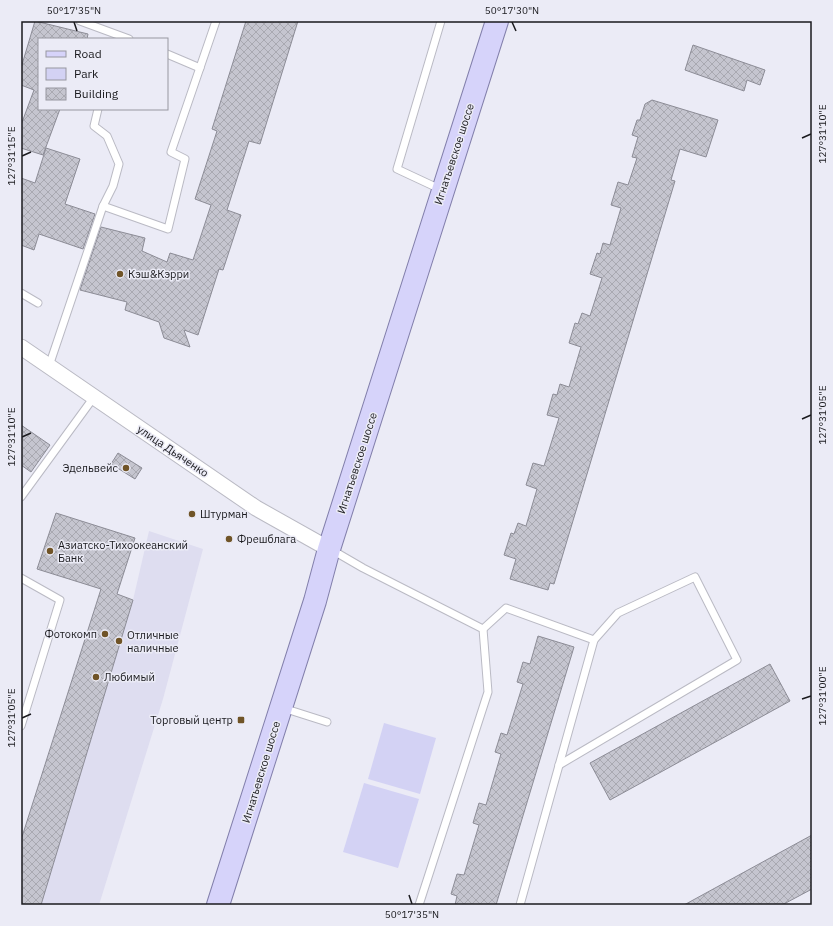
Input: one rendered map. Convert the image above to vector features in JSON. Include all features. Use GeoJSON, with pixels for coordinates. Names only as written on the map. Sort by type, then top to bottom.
{"type":"FeatureCollection","features":[{"type":"Feature","properties":{"kind":"main road","name":"Игнатьевское шоссе"},"geometry":{"type":"LineString","coordinates":[[218,905],[315,602],[329,548],[497,21]]}},
{"type":"Feature","properties":{"kind":"street","name":"улица Дьяченко"},"geometry":{"type":"LineString","coordinates":[[21,347],[256,508],[329,548]]}},
{"type":"Feature","properties":{"kind":"lane"},"geometry":{"type":"LineString","coordinates":[[80,21],[94,23],[114,36],[124,38]]}},
{"type":"Feature","properties":{"kind":"lane"},"geometry":{"type":"LineString","coordinates":[[103,206],[168,229],[185,159],[171,152],[216,21]]}},
{"type":"Feature","properties":{"kind":"lane"},"geometry":{"type":"LineString","coordinates":[[441,21],[397,169],[442,190]]}},
{"type":"Feature","properties":{"kind":"lane"},"geometry":{"type":"LineString","coordinates":[[168,54],[200,68]]}},
{"type":"Feature","properties":{"kind":"lane"},"geometry":{"type":"LineString","coordinates":[[49,366],[103,206],[113,186],[119,164],[107,136],[94,126],[98,110]]}},
{"type":"Feature","properties":{"kind":"lane"},"geometry":{"type":"LineString","coordinates":[[21,293],[38,303]]}},
{"type":"Feature","properties":{"kind":"lane"},"geometry":{"type":"LineString","coordinates":[[22,493],[94,397]]}},
{"type":"Feature","properties":{"kind":"lane"},"geometry":{"type":"LineString","coordinates":[[329,548],[364,568],[483,629]]}},
{"type":"Feature","properties":{"kind":"lane"},"geometry":{"type":"LineString","coordinates":[[520,905],[559,765],[594,640],[618,613],[695,577],[738,660],[559,765]]}},
{"type":"Feature","properties":{"kind":"lane"},"geometry":{"type":"LineString","coordinates":[[21,578],[60,600],[21,726]]}},
{"type":"Feature","properties":{"kind":"lane"},"geometry":{"type":"LineString","coordinates":[[483,629],[506,608],[594,640]]}},
{"type":"Feature","properties":{"kind":"lane"},"geometry":{"type":"LineString","coordinates":[[419,905],[488,692],[483,629]]}},
{"type":"Feature","properties":{"kind":"lane"},"geometry":{"type":"LineString","coordinates":[[281,707],[327,722]]}},
{"type":"Feature","properties":{"kind":"shaded area"},"geometry":{"type":"Polygon","coordinates":[[[149,531],[203,549],[163,699],[99,905],[41,905],[133,600],[149,531]]]}},
{"type":"Feature","properties":{"kind":"green space"},"geometry":{"type":"Polygon","coordinates":[[[384,723],[436,738],[420,794],[368,779],[384,723]]]}},
{"type":"Feature","properties":{"kind":"green space"},"geometry":{"type":"Polygon","coordinates":[[[364,783],[419,799],[398,868],[343,852],[364,783]]]}},
{"type":"Feature","properties":{"kind":"building"},"geometry":{"type":"Polygon","coordinates":[[[35,21],[88,34],[87,38],[38,38],[38,110],[60,110],[43,155],[21,148],[21,125],[34,90],[21,85],[21,68],[35,21]]]}},
{"type":"Feature","properties":{"kind":"building"},"geometry":{"type":"Polygon","coordinates":[[[246,21],[298,21],[260,144],[249,141],[227,210],[241,215],[223,270],[219,269],[198,335],[184,330],[190,347],[164,338],[159,322],[125,310],[127,302],[80,290],[101,227],[145,238],[142,251],[167,262],[170,253],[193,260],[211,205],[195,199],[217,131],[212,129],[246,21]]]}},
{"type":"Feature","properties":{"kind":"building"},"geometry":{"type":"Polygon","coordinates":[[[693,45],[765,70],[760,85],[747,80],[744,91],[685,70],[693,45]]]}},
{"type":"Feature","properties":{"kind":"building"},"geometry":{"type":"Polygon","coordinates":[[[652,100],[718,120],[706,157],[680,149],[671,180],[675,181],[554,584],[550,583],[548,590],[510,579],[516,559],[504,555],[511,533],[514,534],[518,523],[526,526],[537,489],[526,485],[533,463],[544,466],[559,418],[547,415],[553,394],[557,395],[560,384],[569,387],[581,347],[569,343],[575,323],[578,324],[582,313],[590,316],[602,278],[590,274],[597,253],[600,254],[603,243],[610,245],[621,208],[611,205],[618,182],[628,185],[637,158],[632,157],[638,137],[632,135],[637,120],[640,120],[645,104],[652,100]]]}},
{"type":"Feature","properties":{"kind":"building"},"geometry":{"type":"Polygon","coordinates":[[[46,148],[80,159],[65,204],[95,214],[83,249],[39,234],[34,250],[21,245],[21,178],[35,183],[46,148]]]}},
{"type":"Feature","properties":{"kind":"building"},"geometry":{"type":"Polygon","coordinates":[[[21,425],[50,445],[31,472],[21,465],[21,425]]]}},
{"type":"Feature","properties":{"kind":"building"},"geometry":{"type":"Polygon","coordinates":[[[118,453],[142,468],[135,479],[111,464],[118,453]]]}},
{"type":"Feature","properties":{"kind":"building"},"geometry":{"type":"Polygon","coordinates":[[[56,513],[135,538],[117,594],[133,600],[41,905],[21,905],[21,840],[101,589],[37,569],[56,513]]]}},
{"type":"Feature","properties":{"kind":"building"},"geometry":{"type":"Polygon","coordinates":[[[538,636],[574,647],[496,905],[455,905],[457,896],[451,894],[457,874],[464,875],[479,825],[473,823],[479,803],[486,805],[501,754],[495,752],[501,733],[507,735],[523,684],[517,682],[523,662],[530,664],[538,636]]]}},
{"type":"Feature","properties":{"kind":"building"},"geometry":{"type":"Polygon","coordinates":[[[770,664],[790,701],[610,800],[590,763],[770,664]]]}},
{"type":"Feature","properties":{"kind":"building"},"geometry":{"type":"Polygon","coordinates":[[[812,835],[812,889],[782,905],[684,905],[812,835]]]}},
{"type":"Feature","properties":{"kind":"place","name":"Кэш&Кэрри"},"geometry":{"type":"Point","coordinates":[120,274]}},
{"type":"Feature","properties":{"kind":"place","name":"Эдельвейс"},"geometry":{"type":"Point","coordinates":[126,468]}},
{"type":"Feature","properties":{"kind":"place","name":"Штурман"},"geometry":{"type":"Point","coordinates":[192,514]}},
{"type":"Feature","properties":{"kind":"place","name":"Фрешблага"},"geometry":{"type":"Point","coordinates":[229,539]}},
{"type":"Feature","properties":{"kind":"place","name":"Азиатско-Тихоокеанский Банк"},"geometry":{"type":"Point","coordinates":[50,551]}},
{"type":"Feature","properties":{"kind":"place","name":"Фотокомп"},"geometry":{"type":"Point","coordinates":[105,634]}},
{"type":"Feature","properties":{"kind":"place","name":"Отличные наличные"},"geometry":{"type":"Point","coordinates":[119,641]}},
{"type":"Feature","properties":{"kind":"place","name":"Любимый"},"geometry":{"type":"Point","coordinates":[96,677]}},
{"type":"Feature","properties":{"kind":"place","name":"Торговый центр"},"geometry":{"type":"Point","coordinates":[241,720]}}]}
